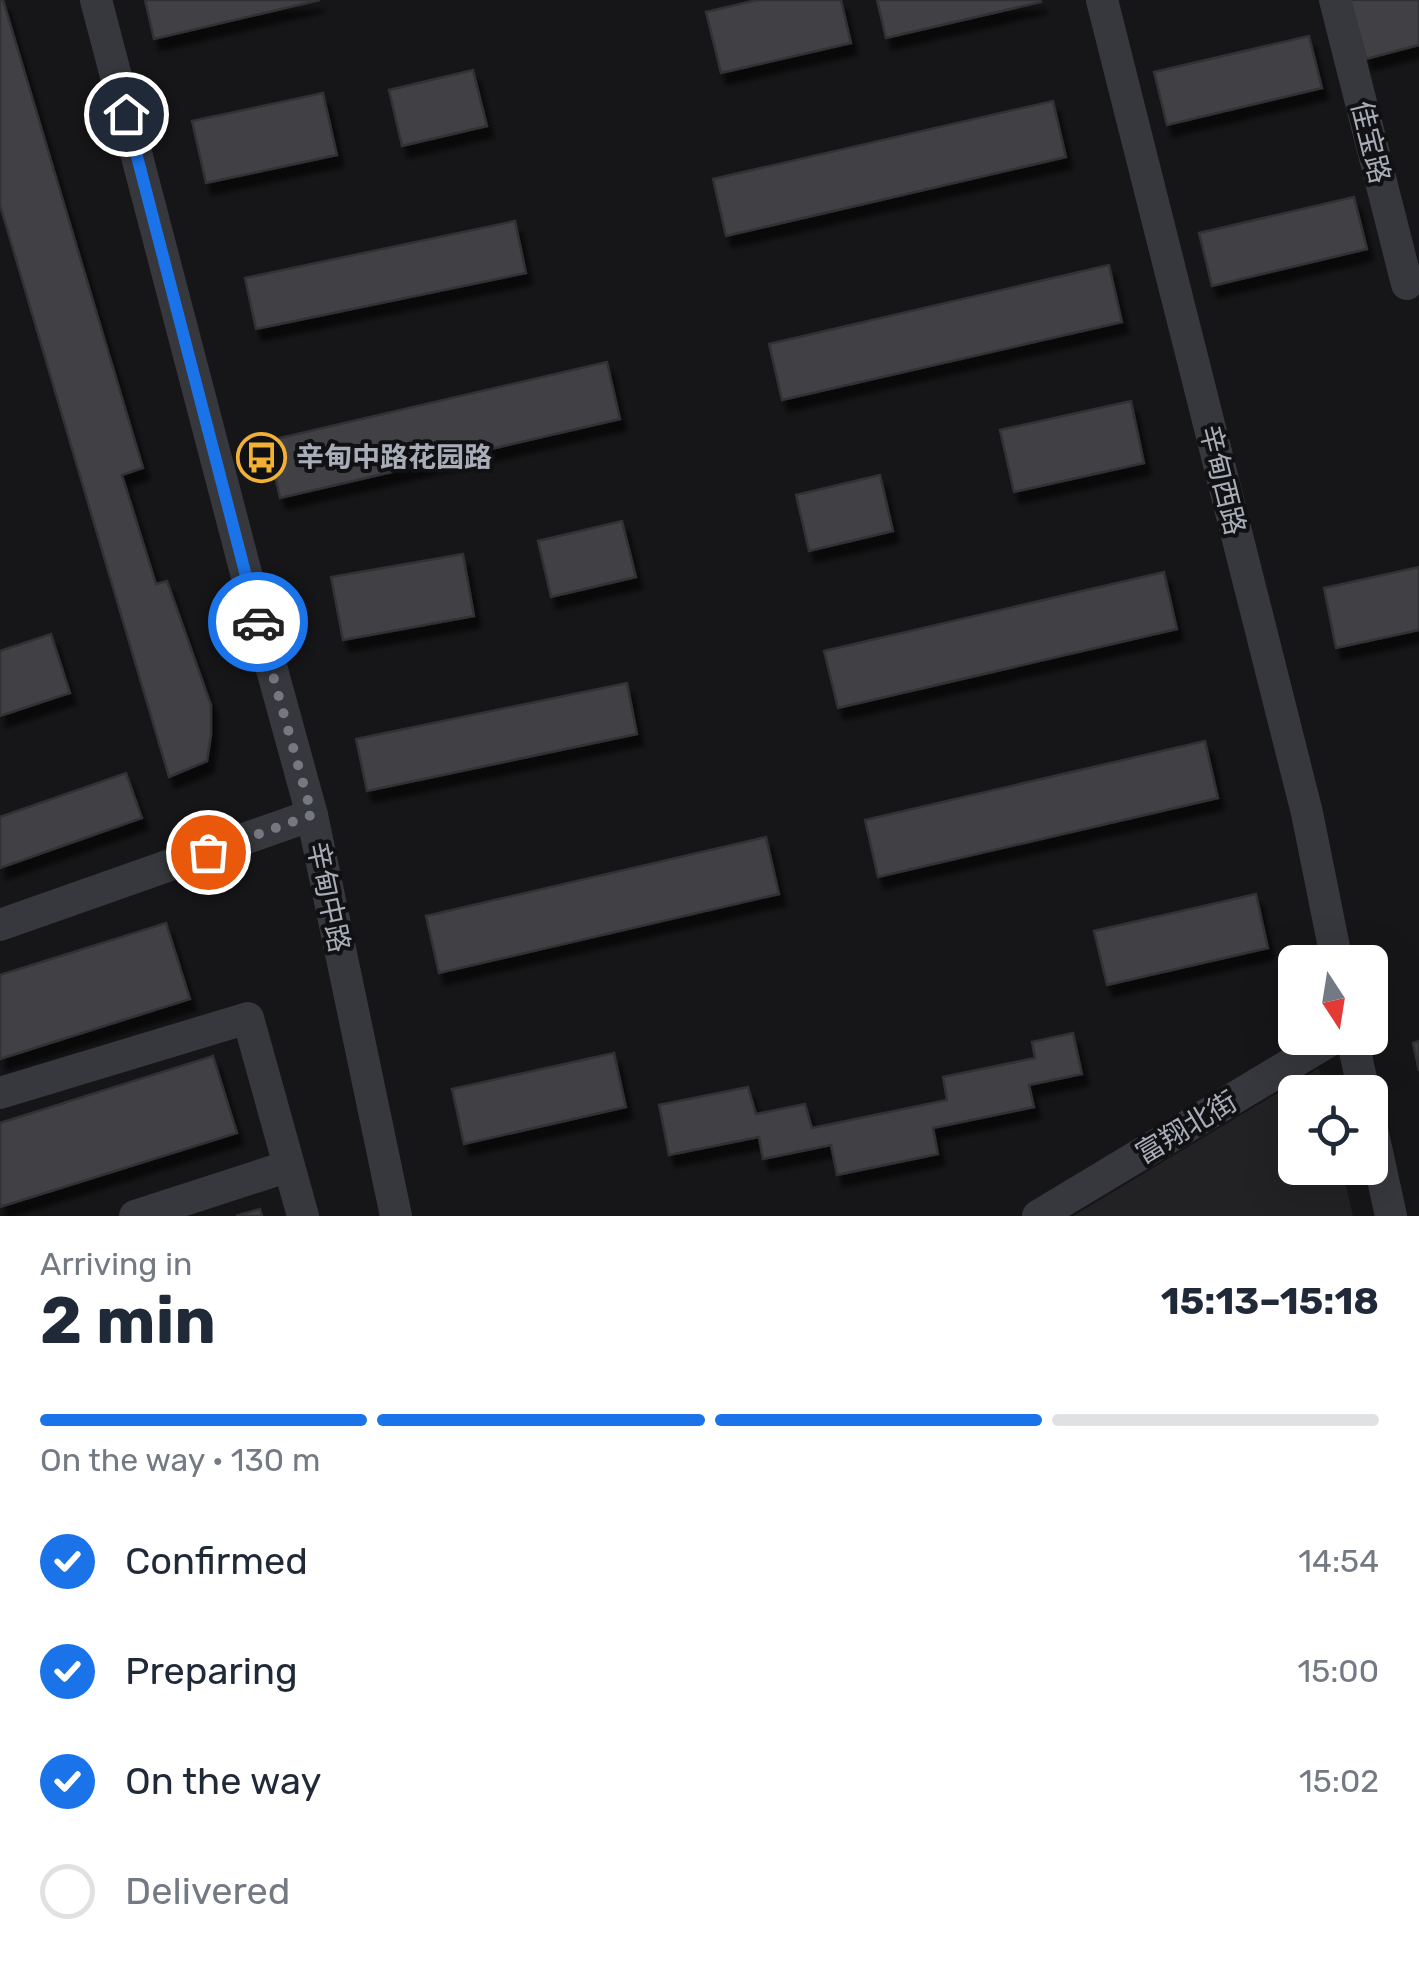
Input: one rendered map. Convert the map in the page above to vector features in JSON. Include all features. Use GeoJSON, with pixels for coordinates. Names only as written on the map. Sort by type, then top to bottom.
{"type":"FeatureCollection","features":[{"type":"Feature","properties":{"kind":"street","name":"辛甸中路"},"geometry":{"type":"LineString","coordinates":[[96,0],[312,815],[396,1216]]}},
{"type":"Feature","properties":{"kind":"street","name":"辛甸西路"},"geometry":{"type":"LineString","coordinates":[[1102,0],[1302,794],[1333,945]]}},
{"type":"Feature","properties":{"kind":"street","name":"佳宝路"},"geometry":{"type":"LineString","coordinates":[[1335,0],[1407,284]]}},
{"type":"Feature","properties":{"kind":"street"},"geometry":{"type":"LineString","coordinates":[[0,925],[312,815]]}},
{"type":"Feature","properties":{"kind":"street"},"geometry":{"type":"LineString","coordinates":[[0,1092],[248,1018],[303,1216]]}},
{"type":"Feature","properties":{"kind":"street","name":"富翔北街"},"geometry":{"type":"LineString","coordinates":[[1038,1216],[1306,1055]]}},
{"type":"Feature","properties":{"kind":"street"},"geometry":{"type":"LineString","coordinates":[[134,1216],[289,1166]]}},
{"type":"Feature","properties":{"kind":"street"},"geometry":{"type":"LineString","coordinates":[[1384,1185],[1390,1216]]}},
{"type":"Feature","properties":{"kind":"shaded area"},"geometry":{"type":"Polygon","coordinates":[[[1278,1093],[1278,1185],[1346,1185],[1353,1216],[1073,1216],[1278,1093]]]}},
{"type":"Feature","properties":{"kind":"building"},"geometry":{"type":"Polygon","coordinates":[[[0,0],[143,468],[122,475],[156,584],[167,581],[211,705],[207,761],[169,777],[0,205],[0,0]]]}},
{"type":"Feature","properties":{"kind":"building"},"geometry":{"type":"Polygon","coordinates":[[[145,0],[320,0],[154,39],[145,0]]]}},
{"type":"Feature","properties":{"kind":"building"},"geometry":{"type":"Polygon","coordinates":[[[757,0],[841,0],[851,43],[721,73],[706,12],[757,0]]]}},
{"type":"Feature","properties":{"kind":"building"},"geometry":{"type":"Polygon","coordinates":[[[877,0],[1040,0],[1041,2],[886,38],[877,0]]]}},
{"type":"Feature","properties":{"kind":"building"},"geometry":{"type":"Polygon","coordinates":[[[1350,0],[1419,0],[1419,45],[1366,59],[1350,0]]]}},
{"type":"Feature","properties":{"kind":"building"},"geometry":{"type":"Polygon","coordinates":[[[1309,36],[1322,88],[1167,125],[1154,72],[1309,36]]]}},
{"type":"Feature","properties":{"kind":"building"},"geometry":{"type":"Polygon","coordinates":[[[473,70],[487,126],[402,146],[389,90],[473,70]]]}},
{"type":"Feature","properties":{"kind":"building"},"geometry":{"type":"Polygon","coordinates":[[[323,93],[337,155],[206,183],[192,121],[323,93]]]}},
{"type":"Feature","properties":{"kind":"building"},"geometry":{"type":"Polygon","coordinates":[[[1053,101],[1066,157],[726,236],[713,179],[1053,101]]]}},
{"type":"Feature","properties":{"kind":"building"},"geometry":{"type":"Polygon","coordinates":[[[1354,197],[1367,249],[1212,286],[1199,233],[1354,197]]]}},
{"type":"Feature","properties":{"kind":"building"},"geometry":{"type":"Polygon","coordinates":[[[515,221],[526,273],[256,329],[245,278],[515,221]]]}},
{"type":"Feature","properties":{"kind":"building"},"geometry":{"type":"Polygon","coordinates":[[[1109,265],[1122,322],[782,400],[769,344],[1109,265]]]}},
{"type":"Feature","properties":{"kind":"building"},"geometry":{"type":"Polygon","coordinates":[[[607,362],[620,419],[280,498],[267,441],[607,362]]]}},
{"type":"Feature","properties":{"kind":"building"},"geometry":{"type":"Polygon","coordinates":[[[1131,401],[1144,463],[1014,492],[1000,430],[1131,401]]]}},
{"type":"Feature","properties":{"kind":"building"},"geometry":{"type":"Polygon","coordinates":[[[880,475],[893,531],[809,551],[796,495],[880,475]]]}},
{"type":"Feature","properties":{"kind":"building"},"geometry":{"type":"Polygon","coordinates":[[[622,521],[636,577],[551,597],[538,541],[622,521]]]}},
{"type":"Feature","properties":{"kind":"building"},"geometry":{"type":"Polygon","coordinates":[[[463,554],[474,616],[343,640],[331,577],[463,554]]]}},
{"type":"Feature","properties":{"kind":"building"},"geometry":{"type":"Polygon","coordinates":[[[1419,567],[1419,630],[1336,648],[1324,588],[1419,567]]]}},
{"type":"Feature","properties":{"kind":"building"},"geometry":{"type":"Polygon","coordinates":[[[1164,572],[1177,629],[838,708],[824,651],[1164,572]]]}},
{"type":"Feature","properties":{"kind":"building"},"geometry":{"type":"Polygon","coordinates":[[[51,634],[70,693],[0,716],[0,651],[51,634]]]}},
{"type":"Feature","properties":{"kind":"building"},"geometry":{"type":"Polygon","coordinates":[[[627,683],[637,734],[367,791],[356,739],[627,683]]]}},
{"type":"Feature","properties":{"kind":"building"},"geometry":{"type":"Polygon","coordinates":[[[1205,741],[1218,798],[878,877],[865,820],[1205,741]]]}},
{"type":"Feature","properties":{"kind":"building"},"geometry":{"type":"Polygon","coordinates":[[[126,773],[142,818],[0,868],[0,817],[126,773]]]}},
{"type":"Feature","properties":{"kind":"building"},"geometry":{"type":"Polygon","coordinates":[[[766,837],[779,894],[439,973],[426,916],[766,837]]]}},
{"type":"Feature","properties":{"kind":"building"},"geometry":{"type":"Polygon","coordinates":[[[1256,894],[1268,948],[1107,985],[1094,931],[1256,894]]]}},
{"type":"Feature","properties":{"kind":"building"},"geometry":{"type":"Polygon","coordinates":[[[166,923],[190,999],[0,1059],[0,975],[166,923]]]}},
{"type":"Feature","properties":{"kind":"building"},"geometry":{"type":"Polygon","coordinates":[[[1073,1033],[1082,1074],[1029,1085],[1034,1107],[933,1128],[938,1154],[837,1175],[831,1145],[763,1159],[759,1137],[669,1155],[659,1105],[748,1087],[756,1114],[805,1104],[812,1128],[947,1100],[943,1077],[1035,1058],[1032,1042],[1073,1033]]]}},
{"type":"Feature","properties":{"kind":"building"},"geometry":{"type":"Polygon","coordinates":[[[1419,1041],[1419,1071],[1413,1043],[1419,1041]]]}},
{"type":"Feature","properties":{"kind":"building"},"geometry":{"type":"Polygon","coordinates":[[[614,1053],[626,1107],[464,1144],[452,1089],[614,1053]]]}},
{"type":"Feature","properties":{"kind":"building"},"geometry":{"type":"Polygon","coordinates":[[[213,1056],[237,1133],[0,1207],[0,1123],[213,1056]]]}},
{"type":"Feature","properties":{"kind":"building"},"geometry":{"type":"Polygon","coordinates":[[[260,1209],[262,1216],[236,1216],[260,1209]]]}},
{"type":"Feature","properties":{"kind":"way so far"},"geometry":{"type":"LineString","coordinates":[[208,852],[312,815],[258,622]]}},
{"type":"Feature","properties":{"kind":"place","name":"辛甸中路花园路"},"geometry":{"type":"Point","coordinates":[261,457]}},
{"type":"Feature","properties":{"kind":"route"},"geometry":{"type":"LineString","coordinates":[[126,114],[258,622]]}}]}
